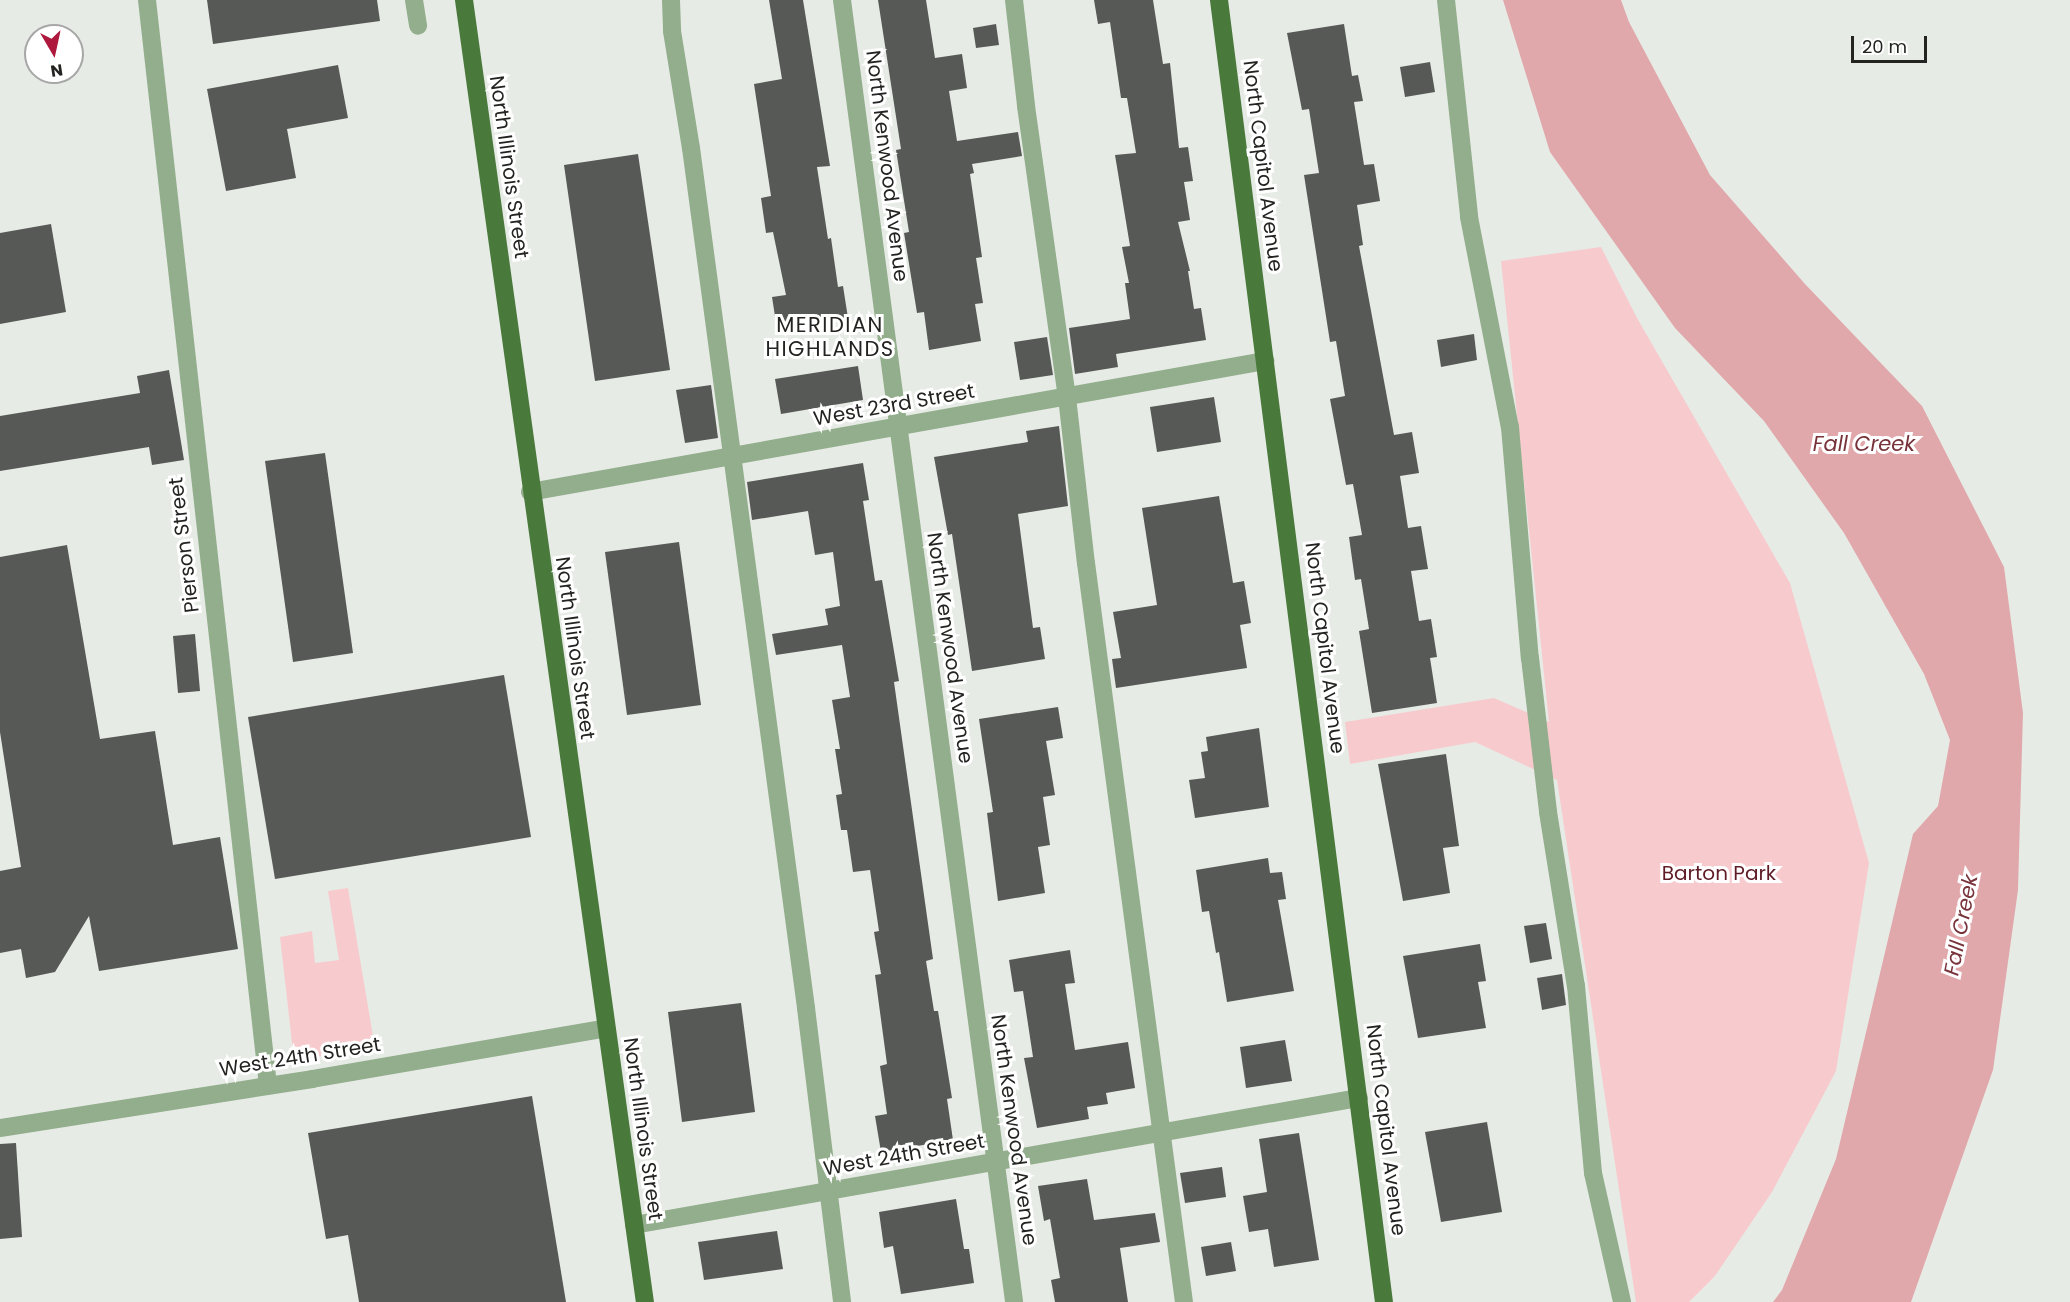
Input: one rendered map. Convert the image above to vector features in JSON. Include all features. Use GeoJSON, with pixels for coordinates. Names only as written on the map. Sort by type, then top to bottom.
{"type":"FeatureCollection","features":[{"type":"Feature","properties":{"kind":"main road","name":"North Illinois Street"},"geometry":{"type":"LineString","coordinates":[[464,0],[530,492],[645,1302]]}},
{"type":"Feature","properties":{"kind":"main road","name":"North Capitol Avenue"},"geometry":{"type":"LineString","coordinates":[[1219,0],[1384,1302]]}},
{"type":"Feature","properties":{"kind":"street","name":"Pierson Street"},"geometry":{"type":"LineString","coordinates":[[147,0],[218,715],[268,1086]]}},
{"type":"Feature","properties":{"kind":"street"},"geometry":{"type":"LineString","coordinates":[[414,0],[418,26]]}},
{"type":"Feature","properties":{"kind":"street"},"geometry":{"type":"LineString","coordinates":[[671,0],[672,31],[691,148],[842,1302]]}},
{"type":"Feature","properties":{"kind":"street","name":"North Kenwood Avenue"},"geometry":{"type":"LineString","coordinates":[[843,0],[1014,1302]]}},
{"type":"Feature","properties":{"kind":"street"},"geometry":{"type":"LineString","coordinates":[[1014,0],[1026,106],[1067,397],[1087,574],[1184,1302]]}},
{"type":"Feature","properties":{"kind":"street"},"geometry":{"type":"LineString","coordinates":[[1446,0],[1469,217],[1510,428],[1530,658],[1548,812],[1576,986],[1593,1173],[1622,1302]]}},
{"type":"Feature","properties":{"kind":"street","name":"West 23rd Street"},"geometry":{"type":"LineString","coordinates":[[530,492],[1265,361]]}},
{"type":"Feature","properties":{"kind":"street","name":"West 24th Street"},"geometry":{"type":"LineString","coordinates":[[0,1128],[268,1086],[606,1028]]}},
{"type":"Feature","properties":{"kind":"street","name":"West 24th Street"},"geometry":{"type":"LineString","coordinates":[[634,1225],[1359,1098]]}},
{"type":"Feature","properties":{"kind":"green space","name":"Barton Park"},"geometry":{"type":"Polygon","coordinates":[[[1601,247],[1637,318],[1790,583],[1869,863],[1836,1071],[1772,1192],[1715,1276],[1689,1302],[1636,1302],[1557,780],[1475,742],[1350,764],[1345,722],[1494,698],[1549,722],[1501,261],[1601,247]]]}},
{"type":"Feature","properties":{"kind":"green space"},"geometry":{"type":"Polygon","coordinates":[[[348,888],[375,1048],[294,1060],[280,937],[312,931],[315,963],[339,960],[328,891],[348,888]]]}},
{"type":"Feature","properties":{"kind":"water","name":"Fall Creek"},"geometry":{"type":"Polygon","coordinates":[[[1503,0],[1621,0],[1629,22],[1710,175],[1805,284],[1922,406],[2004,567],[2023,713],[2018,890],[1993,1070],[1911,1302],[1773,1302],[1782,1290],[1836,1159],[1913,834],[1938,806],[1950,740],[1924,674],[1844,533],[1764,421],[1675,328],[1550,152],[1503,0]]]}},
{"type":"Feature","properties":{"kind":"building"},"geometry":{"type":"Polygon","coordinates":[[[207,0],[377,0],[380,21],[213,44],[207,0]]]}},
{"type":"Feature","properties":{"kind":"building"},"geometry":{"type":"Polygon","coordinates":[[[769,0],[803,0],[830,166],[817,167],[828,239],[831,238],[838,287],[843,286],[848,318],[777,329],[772,297],[786,295],[773,232],[766,233],[761,198],[771,196],[754,84],[782,79],[769,0]]]}},
{"type":"Feature","properties":{"kind":"building"},"geometry":{"type":"Polygon","coordinates":[[[878,0],[926,0],[935,58],[962,54],[967,88],[949,91],[957,141],[1018,132],[1022,156],[972,164],[974,173],[970,174],[982,257],[976,258],[983,303],[975,304],[981,341],[929,350],[924,312],[917,313],[904,233],[909,232],[896,150],[901,149],[878,0]]]}},
{"type":"Feature","properties":{"kind":"building"},"geometry":{"type":"Polygon","coordinates":[[[1094,0],[1153,0],[1163,64],[1170,63],[1179,148],[1188,147],[1193,181],[1184,182],[1190,220],[1178,222],[1190,271],[1188,271],[1194,309],[1201,308],[1206,340],[1116,354],[1118,367],[1075,374],[1069,328],[1130,319],[1125,283],[1129,283],[1122,247],[1130,246],[1115,155],[1136,153],[1127,98],[1121,98],[1110,22],[1098,24],[1094,0]]]}},
{"type":"Feature","properties":{"kind":"building"},"geometry":{"type":"Polygon","coordinates":[[[996,24],[999,45],[976,48],[973,28],[996,24]]]}},
{"type":"Feature","properties":{"kind":"building"},"geometry":{"type":"Polygon","coordinates":[[[1344,24],[1352,76],[1358,75],[1363,101],[1354,102],[1364,165],[1374,164],[1380,201],[1357,205],[1363,245],[1359,246],[1394,435],[1412,432],[1419,473],[1400,476],[1408,528],[1421,526],[1428,569],[1411,571],[1419,621],[1431,619],[1437,657],[1430,658],[1437,703],[1372,713],[1359,631],[1369,629],[1361,579],[1355,580],[1349,537],[1362,535],[1353,484],[1346,485],[1330,399],[1345,396],[1336,341],[1330,342],[1304,175],[1319,173],[1309,109],[1302,110],[1287,33],[1344,24]]]}},
{"type":"Feature","properties":{"kind":"building"},"geometry":{"type":"Polygon","coordinates":[[[1430,62],[1435,92],[1405,97],[1400,67],[1430,62]]]}},
{"type":"Feature","properties":{"kind":"building"},"geometry":{"type":"Polygon","coordinates":[[[338,65],[348,118],[287,129],[296,178],[226,191],[207,89],[338,65]]]}},
{"type":"Feature","properties":{"kind":"building"},"geometry":{"type":"Polygon","coordinates":[[[638,154],[670,370],[595,381],[564,165],[638,154]]]}},
{"type":"Feature","properties":{"kind":"building"},"geometry":{"type":"Polygon","coordinates":[[[51,224],[66,312],[0,324],[0,233],[51,224]]]}},
{"type":"Feature","properties":{"kind":"building"},"geometry":{"type":"Polygon","coordinates":[[[1474,334],[1477,360],[1441,367],[1437,340],[1474,334]]]}},
{"type":"Feature","properties":{"kind":"building"},"geometry":{"type":"Polygon","coordinates":[[[1047,337],[1053,375],[1020,380],[1014,342],[1047,337]]]}},
{"type":"Feature","properties":{"kind":"building"},"geometry":{"type":"Polygon","coordinates":[[[858,366],[863,400],[781,414],[775,379],[858,366]]]}},
{"type":"Feature","properties":{"kind":"building"},"geometry":{"type":"Polygon","coordinates":[[[169,370],[184,460],[152,465],[149,447],[0,471],[0,416],[140,393],[137,376],[169,370]]]}},
{"type":"Feature","properties":{"kind":"building"},"geometry":{"type":"Polygon","coordinates":[[[711,385],[718,438],[685,443],[676,390],[711,385]]]}},
{"type":"Feature","properties":{"kind":"building"},"geometry":{"type":"Polygon","coordinates":[[[1214,397],[1221,442],[1157,452],[1150,407],[1214,397]]]}},
{"type":"Feature","properties":{"kind":"building"},"geometry":{"type":"Polygon","coordinates":[[[1059,426],[1068,506],[1018,514],[1033,628],[1040,627],[1045,659],[972,671],[952,534],[948,535],[934,457],[1028,442],[1026,431],[1059,426]]]}},
{"type":"Feature","properties":{"kind":"building"},"geometry":{"type":"Polygon","coordinates":[[[325,453],[353,653],[293,662],[265,461],[325,453]]]}},
{"type":"Feature","properties":{"kind":"building"},"geometry":{"type":"Polygon","coordinates":[[[863,463],[869,500],[863,501],[875,581],[882,580],[899,681],[894,682],[933,959],[926,961],[934,1011],[938,1011],[952,1098],[947,1099],[953,1140],[881,1152],[875,1116],[887,1114],[880,1066],[887,1064],[875,975],[881,974],[874,932],[879,931],[870,870],[853,872],[847,830],[841,830],[836,795],[842,794],[835,749],[840,749],[832,700],[850,697],[842,645],[776,655],[772,634],[828,625],[825,609],[840,606],[833,552],[815,555],[808,511],[752,520],[747,482],[863,463]]]}},
{"type":"Feature","properties":{"kind":"building"},"geometry":{"type":"Polygon","coordinates":[[[1219,496],[1233,583],[1244,581],[1251,623],[1240,625],[1247,668],[1116,688],[1112,659],[1121,658],[1113,612],[1157,605],[1142,508],[1219,496]]]}},
{"type":"Feature","properties":{"kind":"building"},"geometry":{"type":"Polygon","coordinates":[[[679,542],[701,705],[627,715],[605,552],[679,542]]]}},
{"type":"Feature","properties":{"kind":"building"},"geometry":{"type":"Polygon","coordinates":[[[67,545],[100,739],[155,731],[173,845],[220,837],[238,949],[99,971],[89,916],[55,972],[26,978],[21,949],[0,953],[0,871],[21,867],[0,732],[0,557],[67,545]]]}},
{"type":"Feature","properties":{"kind":"building"},"geometry":{"type":"Polygon","coordinates":[[[195,634],[200,691],[178,693],[173,636],[195,634]]]}},
{"type":"Feature","properties":{"kind":"building"},"geometry":{"type":"Polygon","coordinates":[[[504,675],[531,837],[275,879],[248,717],[504,675]]]}},
{"type":"Feature","properties":{"kind":"building"},"geometry":{"type":"Polygon","coordinates":[[[1058,707],[1063,738],[1046,741],[1055,795],[1043,797],[1050,845],[1038,847],[1045,893],[998,901],[987,813],[993,812],[979,719],[1058,707]]]}},
{"type":"Feature","properties":{"kind":"building"},"geometry":{"type":"Polygon","coordinates":[[[1259,728],[1269,807],[1195,818],[1189,780],[1205,778],[1201,752],[1208,751],[1206,737],[1259,728]]]}},
{"type":"Feature","properties":{"kind":"building"},"geometry":{"type":"Polygon","coordinates":[[[1446,754],[1459,846],[1443,848],[1450,893],[1403,901],[1378,764],[1446,754]]]}},
{"type":"Feature","properties":{"kind":"building"},"geometry":{"type":"Polygon","coordinates":[[[1268,858],[1270,873],[1282,872],[1286,899],[1278,900],[1294,991],[1227,1002],[1219,952],[1216,953],[1209,911],[1202,912],[1196,870],[1268,858]]]}},
{"type":"Feature","properties":{"kind":"building"},"geometry":{"type":"Polygon","coordinates":[[[1546,923],[1552,959],[1530,963],[1524,926],[1546,923]]]}},
{"type":"Feature","properties":{"kind":"building"},"geometry":{"type":"Polygon","coordinates":[[[1480,944],[1486,981],[1478,982],[1486,1028],[1418,1038],[1403,956],[1480,944]]]}},
{"type":"Feature","properties":{"kind":"building"},"geometry":{"type":"Polygon","coordinates":[[[1070,950],[1075,983],[1065,984],[1075,1050],[1128,1042],[1135,1088],[1106,1093],[1108,1104],[1087,1107],[1089,1119],[1037,1128],[1024,1058],[1033,1057],[1023,991],[1014,992],[1009,960],[1070,950]]]}},
{"type":"Feature","properties":{"kind":"building"},"geometry":{"type":"Polygon","coordinates":[[[1562,974],[1566,1005],[1542,1010],[1537,978],[1562,974]]]}},
{"type":"Feature","properties":{"kind":"building"},"geometry":{"type":"Polygon","coordinates":[[[741,1003],[755,1112],[682,1122],[668,1012],[741,1003]]]}},
{"type":"Feature","properties":{"kind":"building"},"geometry":{"type":"Polygon","coordinates":[[[1285,1040],[1292,1081],[1246,1088],[1240,1047],[1285,1040]]]}},
{"type":"Feature","properties":{"kind":"building"},"geometry":{"type":"Polygon","coordinates":[[[532,1096],[566,1302],[359,1302],[348,1235],[326,1239],[308,1133],[532,1096]]]}},
{"type":"Feature","properties":{"kind":"building"},"geometry":{"type":"Polygon","coordinates":[[[1487,1122],[1502,1212],[1441,1222],[1425,1132],[1487,1122]]]}},
{"type":"Feature","properties":{"kind":"building"},"geometry":{"type":"Polygon","coordinates":[[[1299,1133],[1319,1260],[1274,1267],[1268,1229],[1249,1232],[1243,1196],[1267,1192],[1259,1139],[1299,1133]]]}},
{"type":"Feature","properties":{"kind":"building"},"geometry":{"type":"Polygon","coordinates":[[[16,1143],[22,1237],[0,1239],[0,1144],[16,1143]]]}},
{"type":"Feature","properties":{"kind":"building"},"geometry":{"type":"Polygon","coordinates":[[[1222,1167],[1226,1197],[1185,1203],[1180,1173],[1222,1167]]]}},
{"type":"Feature","properties":{"kind":"building"},"geometry":{"type":"Polygon","coordinates":[[[1087,1179],[1094,1220],[1155,1213],[1160,1242],[1120,1248],[1128,1302],[1055,1302],[1051,1280],[1060,1278],[1050,1219],[1044,1221],[1038,1186],[1087,1179]]]}},
{"type":"Feature","properties":{"kind":"building"},"geometry":{"type":"Polygon","coordinates":[[[956,1199],[964,1249],[969,1249],[974,1283],[901,1294],[893,1246],[884,1248],[879,1212],[956,1199]]]}},
{"type":"Feature","properties":{"kind":"building"},"geometry":{"type":"Polygon","coordinates":[[[777,1231],[783,1269],[704,1280],[698,1242],[777,1231]]]}},
{"type":"Feature","properties":{"kind":"building"},"geometry":{"type":"Polygon","coordinates":[[[1231,1242],[1236,1271],[1206,1276],[1201,1247],[1231,1242]]]}},
{"type":"Feature","properties":{"kind":"district","name":"MERIDIAN HIGHLANDS"},"geometry":{"type":"Point","coordinates":[830,337]}}]}
